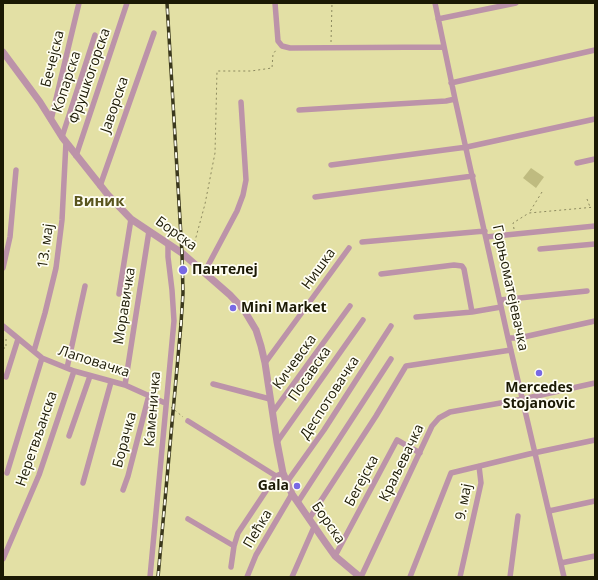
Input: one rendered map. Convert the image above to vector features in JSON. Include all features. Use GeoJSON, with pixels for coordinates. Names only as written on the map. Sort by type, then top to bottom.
{"type":"FeatureCollection","features":[{"type":"Feature","properties":{"kind":"street","name":"Бечејска"},"geometry":{"type":"LineString","coordinates":[[51,120],[80,3]]}},
{"type":"Feature","properties":{"kind":"street","name":"Фрушкогорска"},"geometry":{"type":"LineString","coordinates":[[76,156],[127,3]]}},
{"type":"Feature","properties":{"kind":"street"},"geometry":{"type":"LineString","coordinates":[[275,3],[278,40],[280,45],[290,48],[444,47]]}},
{"type":"Feature","properties":{"kind":"street","name":"Горњоматејевачка"},"geometry":{"type":"LineString","coordinates":[[435,3],[451,83],[486,234],[501,307],[564,577]]}},
{"type":"Feature","properties":{"kind":"street"},"geometry":{"type":"LineString","coordinates":[[438,19],[516,3]]}},
{"type":"Feature","properties":{"kind":"street","name":"Јаворска"},"geometry":{"type":"LineString","coordinates":[[100,186],[154,33]]}},
{"type":"Feature","properties":{"kind":"street","name":"Копарска"},"geometry":{"type":"LineString","coordinates":[[64,139],[95,35]]}},
{"type":"Feature","properties":{"kind":"street"},"geometry":{"type":"LineString","coordinates":[[451,83],[595,50]]}},
{"type":"Feature","properties":{"kind":"street","name":"Борска"},"geometry":{"type":"LineString","coordinates":[[3,52],[40,102],[76,156],[100,186],[131,218],[189,260],[230,295],[244,310],[256,330],[265,363],[273,412],[280,474],[287,482],[292,494],[335,556],[360,577]]}},
{"type":"Feature","properties":{"kind":"street"},"geometry":{"type":"LineString","coordinates":[[299,110],[446,101],[455,99]]}},
{"type":"Feature","properties":{"kind":"street"},"geometry":{"type":"LineString","coordinates":[[204,273],[237,211],[246,180],[241,102]]}},
{"type":"Feature","properties":{"kind":"street"},"geometry":{"type":"LineString","coordinates":[[331,164],[466,147],[595,119]]}},
{"type":"Feature","properties":{"kind":"street","name":"13. мај"},"geometry":{"type":"LineString","coordinates":[[34,351],[47,306],[56,263],[62,220],[64,139]]}},
{"type":"Feature","properties":{"kind":"street"},"geometry":{"type":"LineString","coordinates":[[577,163],[595,159]]}},
{"type":"Feature","properties":{"kind":"street"},"geometry":{"type":"LineString","coordinates":[[3,268],[10,233],[16,170]]}},
{"type":"Feature","properties":{"kind":"street"},"geometry":{"type":"LineString","coordinates":[[315,197],[473,176]]}},
{"type":"Feature","properties":{"kind":"street"},"geometry":{"type":"LineString","coordinates":[[119,294],[131,218]]}},
{"type":"Feature","properties":{"kind":"street"},"geometry":{"type":"LineString","coordinates":[[362,242],[514,233],[595,226]]}},
{"type":"Feature","properties":{"kind":"street","name":"Моравичка"},"geometry":{"type":"LineString","coordinates":[[125,384],[150,231]]}},
{"type":"Feature","properties":{"kind":"street","name":"Каменичка"},"geometry":{"type":"LineString","coordinates":[[150,577],[174,320],[168,244]]}},
{"type":"Feature","properties":{"kind":"street"},"geometry":{"type":"LineString","coordinates":[[540,249],[595,244]]}},
{"type":"Feature","properties":{"kind":"street","name":"Нишка"},"geometry":{"type":"LineString","coordinates":[[265,363],[349,248]]}},
{"type":"Feature","properties":{"kind":"street"},"geometry":{"type":"LineString","coordinates":[[381,274],[454,265],[462,266],[464,269],[472,312]]}},
{"type":"Feature","properties":{"kind":"street"},"geometry":{"type":"LineString","coordinates":[[67,368],[85,286]]}},
{"type":"Feature","properties":{"kind":"street"},"geometry":{"type":"LineString","coordinates":[[500,300],[586,291]]}},
{"type":"Feature","properties":{"kind":"street","name":"Кичевска"},"geometry":{"type":"LineString","coordinates":[[273,412],[350,306]]}},
{"type":"Feature","properties":{"kind":"street"},"geometry":{"type":"LineString","coordinates":[[416,317],[472,312],[501,307]]}},
{"type":"Feature","properties":{"kind":"street","name":"Посавска"},"geometry":{"type":"LineString","coordinates":[[277,442],[363,320]]}},
{"type":"Feature","properties":{"kind":"street"},"geometry":{"type":"LineString","coordinates":[[508,338],[519,338],[595,321]]}},
{"type":"Feature","properties":{"kind":"street","name":"Лаповачка"},"geometry":{"type":"LineString","coordinates":[[3,326],[42,358],[74,371],[111,382],[125,384],[166,403]]}},
{"type":"Feature","properties":{"kind":"street","name":"Деспотовачка"},"geometry":{"type":"LineString","coordinates":[[287,482],[324,430],[391,326]]}},
{"type":"Feature","properties":{"kind":"street"},"geometry":{"type":"LineString","coordinates":[[6,377],[18,339]]}},
{"type":"Feature","properties":{"kind":"street"},"geometry":{"type":"LineString","coordinates":[[309,519],[376,416],[406,366],[511,350]]}},
{"type":"Feature","properties":{"kind":"street"},"geometry":{"type":"LineString","coordinates":[[8,473],[42,358]]}},
{"type":"Feature","properties":{"kind":"street"},"geometry":{"type":"LineString","coordinates":[[298,502],[391,359]]}},
{"type":"Feature","properties":{"kind":"street","name":"Неретвљанска"},"geometry":{"type":"LineString","coordinates":[[3,559],[39,475],[74,371]]}},
{"type":"Feature","properties":{"kind":"street"},"geometry":{"type":"LineString","coordinates":[[69,436],[90,376]]}},
{"type":"Feature","properties":{"kind":"street"},"geometry":{"type":"LineString","coordinates":[[83,483],[111,382]]}},
{"type":"Feature","properties":{"kind":"street","name":"Краљевачка"},"geometry":{"type":"LineString","coordinates":[[360,577],[432,426],[439,418],[450,412],[523,399],[595,383]]}},
{"type":"Feature","properties":{"kind":"street"},"geometry":{"type":"LineString","coordinates":[[213,384],[270,399]]}},
{"type":"Feature","properties":{"kind":"street","name":"Борачка"},"geometry":{"type":"LineString","coordinates":[[123,490],[149,395]]}},
{"type":"Feature","properties":{"kind":"street"},"geometry":{"type":"LineString","coordinates":[[188,421],[280,474],[238,533],[230,567]]}},
{"type":"Feature","properties":{"kind":"street","name":"Бегејска"},"geometry":{"type":"LineString","coordinates":[[335,556],[397,440],[420,453]]}},
{"type":"Feature","properties":{"kind":"street","name":"9. мај"},"geometry":{"type":"LineString","coordinates":[[460,577],[481,483],[479,466],[595,440]]}},
{"type":"Feature","properties":{"kind":"street"},"geometry":{"type":"LineString","coordinates":[[410,577],[450,473],[479,466]]}},
{"type":"Feature","properties":{"kind":"street","name":"Пећка"},"geometry":{"type":"LineString","coordinates":[[247,577],[256,555],[292,494]]}},
{"type":"Feature","properties":{"kind":"street"},"geometry":{"type":"LineString","coordinates":[[549,511],[595,501]]}},
{"type":"Feature","properties":{"kind":"street"},"geometry":{"type":"LineString","coordinates":[[510,577],[518,516]]}},
{"type":"Feature","properties":{"kind":"street"},"geometry":{"type":"LineString","coordinates":[[188,519],[234,546]]}},
{"type":"Feature","properties":{"kind":"street"},"geometry":{"type":"LineString","coordinates":[[292,577],[314,527]]}},
{"type":"Feature","properties":{"kind":"street"},"geometry":{"type":"LineString","coordinates":[[561,563],[595,556]]}},
{"type":"Feature","properties":{"kind":"path"},"geometry":{"type":"LineString","coordinates":[[331,48],[332,3]]}},
{"type":"Feature","properties":{"kind":"path"},"geometry":{"type":"LineString","coordinates":[[189,260],[206,204],[215,153],[216,71],[251,72],[272,68],[273,54],[280,45]]}},
{"type":"Feature","properties":{"kind":"path"},"geometry":{"type":"LineString","coordinates":[[514,233],[513,223],[529,213],[542,192]]}},
{"type":"Feature","properties":{"kind":"path"},"geometry":{"type":"LineString","coordinates":[[587,199],[590,208]]}},
{"type":"Feature","properties":{"kind":"path"},"geometry":{"type":"LineString","coordinates":[[529,213],[595,208]]}},
{"type":"Feature","properties":{"kind":"path"},"geometry":{"type":"LineString","coordinates":[[3,348],[6,348],[6,337]]}},
{"type":"Feature","properties":{"kind":"path"},"geometry":{"type":"LineString","coordinates":[[166,403],[188,421]]}},
{"type":"Feature","properties":{"kind":"shaded area"},"geometry":{"type":"Polygon","coordinates":[[[531,168],[544,177],[536,188],[523,178],[531,168]]]}},
{"type":"Feature","properties":{"kind":"railway"},"geometry":{"type":"LineString","coordinates":[[158,577],[183,293],[182,253],[167,3]]}},
{"type":"Feature","properties":{"kind":"place","name":"Пантелеј"},"geometry":{"type":"Point","coordinates":[183,270]}},
{"type":"Feature","properties":{"kind":"place","name":"Mini Market"},"geometry":{"type":"Point","coordinates":[233,308]}},
{"type":"Feature","properties":{"kind":"place","name":"Mercedes Stojanovic"},"geometry":{"type":"Point","coordinates":[539,373]}},
{"type":"Feature","properties":{"kind":"place","name":"Gala"},"geometry":{"type":"Point","coordinates":[297,486]}},
{"type":"Feature","properties":{"kind":"district","name":"Виник"},"geometry":{"type":"Point","coordinates":[99,202]}}]}
